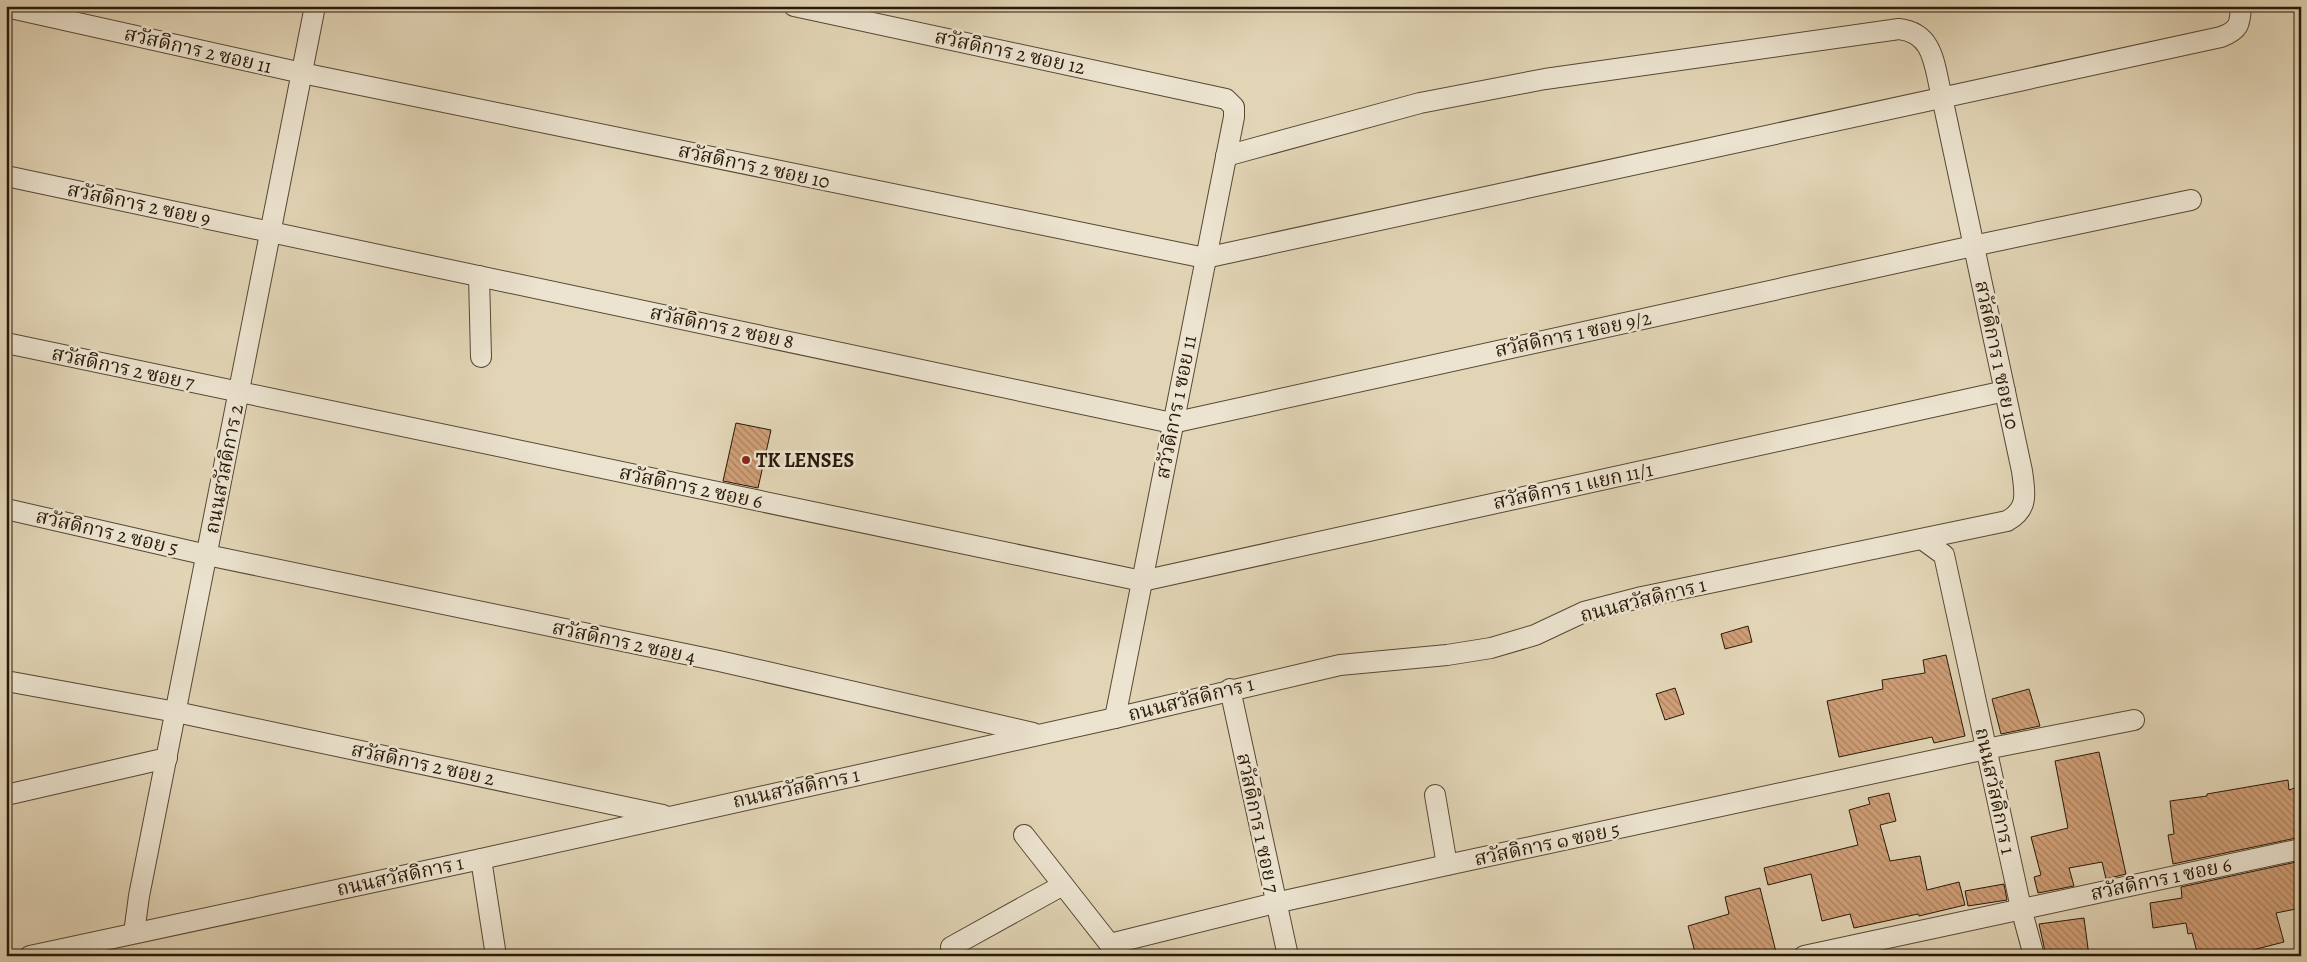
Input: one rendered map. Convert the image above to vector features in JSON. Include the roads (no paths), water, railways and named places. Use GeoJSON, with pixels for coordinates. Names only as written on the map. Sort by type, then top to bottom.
{"type":"FeatureCollection","features":[{"type":"Feature","properties":{"kind":"street","name":"สวัสดิการ 2 ซอย 11"},"geometry":{"type":"LineString","coordinates":[[6,6],[302,73]]}},
{"type":"Feature","properties":{"kind":"street","name":"ถนนสวัสดิการ 2"},"geometry":{"type":"LineString","coordinates":[[134,932],[315,6]]}},
{"type":"Feature","properties":{"kind":"street","name":"สวัสดิการ 2 ซอย 12"},"geometry":{"type":"LineString","coordinates":[[794,6],[1226,99]]}},
{"type":"Feature","properties":{"kind":"street"},"geometry":{"type":"LineString","coordinates":[[1205,258],[2221,37],[2232,33],[2240,24],[2241,6]]}},
{"type":"Feature","properties":{"kind":"street","name":"สวัสดิการ 1 ซอย 10"},"geometry":{"type":"LineString","coordinates":[[1226,156],[1420,103],[1526,83],[1656,62],[1900,29],[1913,31],[1922,37],[1930,50],[1942,97],[2022,472],[2025,495],[2022,507],[2016,516],[2007,521],[1922,539]]}},
{"type":"Feature","properties":{"kind":"street","name":"สวัสดิการ 2 ซอย 10"},"geometry":{"type":"LineString","coordinates":[[302,73],[1205,258]]}},
{"type":"Feature","properties":{"kind":"street","name":"สวัวดิการ 1 ซอย 11"},"geometry":{"type":"LineString","coordinates":[[1115,718],[1172,422],[1234,117],[1234,107],[1226,99]]}},
{"type":"Feature","properties":{"kind":"street","name":"สวัสดิการ 2 ซอย 9"},"geometry":{"type":"LineString","coordinates":[[6,176],[271,232]]}},
{"type":"Feature","properties":{"kind":"street","name":"สวัสดิการ 1 ซอย 9/2"},"geometry":{"type":"LineString","coordinates":[[1172,422],[2191,200]]}},
{"type":"Feature","properties":{"kind":"street","name":"สวัสดิการ 2 ซอย 8"},"geometry":{"type":"LineString","coordinates":[[271,232],[1172,422]]}},
{"type":"Feature","properties":{"kind":"street"},"geometry":{"type":"LineString","coordinates":[[479,276],[481,357]]}},
{"type":"Feature","properties":{"kind":"street","name":"สวัสดิการ 2 ซอย 7"},"geometry":{"type":"LineString","coordinates":[[6,343],[240,392]]}},
{"type":"Feature","properties":{"kind":"street","name":"สวัสดิการ 1 แยก 11/1"},"geometry":{"type":"LineString","coordinates":[[1142,581],[2005,391]]}},
{"type":"Feature","properties":{"kind":"street","name":"สวัสดิการ 2 ซอย 6"},"geometry":{"type":"LineString","coordinates":[[240,392],[1142,581]]}},
{"type":"Feature","properties":{"kind":"street","name":"สวัสดิการ 2 ซอย 5"},"geometry":{"type":"LineString","coordinates":[[6,509],[207,554]]}},
{"type":"Feature","properties":{"kind":"street","name":"ถนนสวัสดิการ 1"},"geometry":{"type":"LineString","coordinates":[[30,956],[134,932],[481,859],[1115,718],[1230,689],[1340,665],[1447,655],[1491,648],[1535,635],[1584,612],[1642,597],[1922,539],[1944,555],[2021,908],[2034,956]]}},
{"type":"Feature","properties":{"kind":"street","name":"สวัสดิการ 2 ซอย 4"},"geometry":{"type":"LineString","coordinates":[[207,554],[719,661],[1040,734]]}},
{"type":"Feature","properties":{"kind":"street","name":"สวัสดิการ 2 ซอย 2"},"geometry":{"type":"LineString","coordinates":[[6,681],[176,712],[669,816]]}},
{"type":"Feature","properties":{"kind":"street","name":"สวัสดิการ 1 ซอย 7"},"geometry":{"type":"LineString","coordinates":[[1230,689],[1288,956]]}},
{"type":"Feature","properties":{"kind":"street","name":"สวัสดิการ ๑ ซอย 5"},"geometry":{"type":"LineString","coordinates":[[1115,950],[1275,903],[1986,749],[2134,720]]}},
{"type":"Feature","properties":{"kind":"street"},"geometry":{"type":"LineString","coordinates":[[6,795],[167,758]]}},
{"type":"Feature","properties":{"kind":"street"},"geometry":{"type":"LineString","coordinates":[[1435,795],[1447,865]]}},
{"type":"Feature","properties":{"kind":"street"},"geometry":{"type":"LineString","coordinates":[[1024,835],[1115,950]]}},
{"type":"Feature","properties":{"kind":"street","name":"สวัสดิการ 1 ซอย 6"},"geometry":{"type":"LineString","coordinates":[[1804,956],[2301,849]]}},
{"type":"Feature","properties":{"kind":"street"},"geometry":{"type":"LineString","coordinates":[[481,859],[496,956]]}},
{"type":"Feature","properties":{"kind":"street"},"geometry":{"type":"LineString","coordinates":[[951,947],[1063,885]]}},
{"type":"Feature","properties":{"kind":"place","name":"TK LENSES"},"geometry":{"type":"Point","coordinates":[746,460]}}]}
